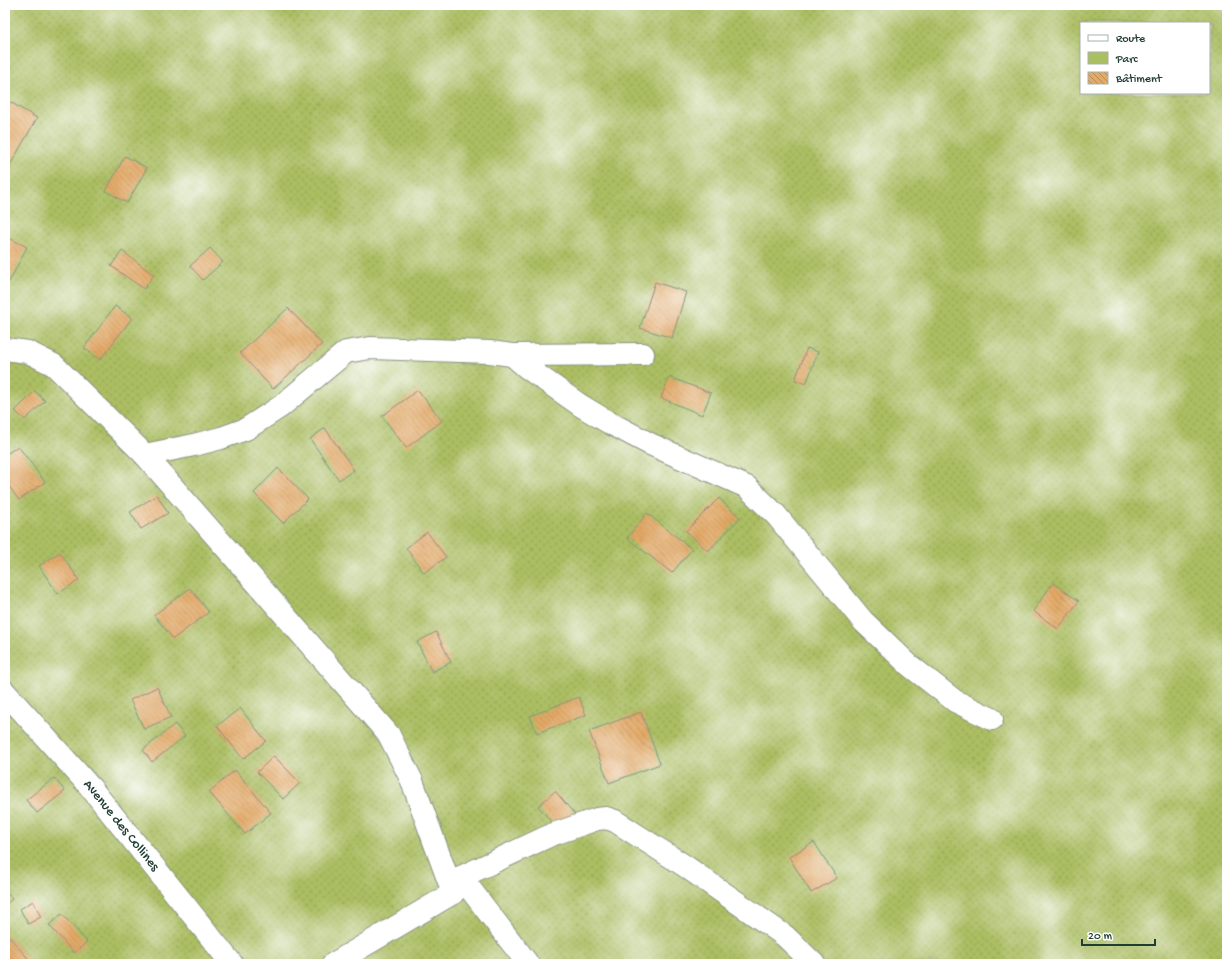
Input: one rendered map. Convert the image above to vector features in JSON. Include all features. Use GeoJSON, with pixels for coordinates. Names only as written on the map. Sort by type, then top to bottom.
{"type":"FeatureCollection","features":[{"type":"Feature","properties":{"kind":"street"},"geometry":{"type":"LineString","coordinates":[[145,455],[194,445],[221,438],[246,429],[280,407],[346,352],[370,348],[490,352],[512,355],[643,354]]}},
{"type":"Feature","properties":{"kind":"street"},"geometry":{"type":"LineString","coordinates":[[5,349],[28,352],[54,365],[145,455],[388,735],[412,781],[457,885],[528,964]]}},
{"type":"Feature","properties":{"kind":"street"},"geometry":{"type":"LineString","coordinates":[[512,355],[568,397],[608,422],[650,444],[746,487],[776,515],[863,621],[909,665],[955,700],[992,719]]}},
{"type":"Feature","properties":{"kind":"street","name":"Avenue des Collines"},"geometry":{"type":"LineString","coordinates":[[5,692],[91,788],[232,964]]}},
{"type":"Feature","properties":{"kind":"street"},"geometry":{"type":"LineString","coordinates":[[333,964],[457,885],[551,835],[597,819],[606,818],[615,821],[697,875],[785,936],[814,964]]}},
{"type":"Feature","properties":{"kind":"green space"},"geometry":{"type":"Polygon","coordinates":[[[5,5],[1227,5],[1227,964],[5,964],[5,5]]]}},
{"type":"Feature","properties":{"kind":"building"},"geometry":{"type":"Polygon","coordinates":[[[5,99],[37,118],[5,174],[5,99]]]}},
{"type":"Feature","properties":{"kind":"building"},"geometry":{"type":"Polygon","coordinates":[[[125,156],[147,168],[127,203],[106,191],[125,156]]]}},
{"type":"Feature","properties":{"kind":"building"},"geometry":{"type":"Polygon","coordinates":[[[5,236],[27,247],[9,282],[5,280],[5,236]]]}},
{"type":"Feature","properties":{"kind":"building"},"geometry":{"type":"Polygon","coordinates":[[[210,248],[223,262],[203,280],[190,266],[210,248]]]}},
{"type":"Feature","properties":{"kind":"building"},"geometry":{"type":"Polygon","coordinates":[[[122,251],[154,275],[144,289],[111,266],[122,251]]]}},
{"type":"Feature","properties":{"kind":"building"},"geometry":{"type":"Polygon","coordinates":[[[655,282],[686,292],[672,338],[640,328],[655,282]]]}},
{"type":"Feature","properties":{"kind":"building"},"geometry":{"type":"Polygon","coordinates":[[[115,306],[132,318],[100,360],[84,348],[115,306]]]}},
{"type":"Feature","properties":{"kind":"building"},"geometry":{"type":"Polygon","coordinates":[[[288,308],[322,344],[273,389],[240,353],[288,308]]]}},
{"type":"Feature","properties":{"kind":"building"},"geometry":{"type":"Polygon","coordinates":[[[807,348],[818,352],[806,384],[795,380],[807,348]]]}},
{"type":"Feature","properties":{"kind":"building"},"geometry":{"type":"Polygon","coordinates":[[[669,377],[711,393],[702,415],[661,398],[669,377]]]}},
{"type":"Feature","properties":{"kind":"building"},"geometry":{"type":"Polygon","coordinates":[[[418,390],[442,421],[406,448],[382,416],[418,390]]]}},
{"type":"Feature","properties":{"kind":"building"},"geometry":{"type":"Polygon","coordinates":[[[35,391],[45,401],[25,420],[15,411],[35,391]]]}},
{"type":"Feature","properties":{"kind":"building"},"geometry":{"type":"Polygon","coordinates":[[[325,428],[354,470],[339,480],[310,439],[325,428]]]}},
{"type":"Feature","properties":{"kind":"building"},"geometry":{"type":"Polygon","coordinates":[[[18,446],[45,482],[19,500],[5,481],[5,455],[18,446]]]}},
{"type":"Feature","properties":{"kind":"building"},"geometry":{"type":"Polygon","coordinates":[[[278,468],[308,499],[283,523],[254,493],[278,468]]]}},
{"type":"Feature","properties":{"kind":"building"},"geometry":{"type":"Polygon","coordinates":[[[157,495],[168,513],[141,529],[130,512],[157,495]]]}},
{"type":"Feature","properties":{"kind":"building"},"geometry":{"type":"Polygon","coordinates":[[[719,498],[740,518],[708,551],[686,531],[719,498]]]}},
{"type":"Feature","properties":{"kind":"building"},"geometry":{"type":"Polygon","coordinates":[[[647,513],[692,549],[672,573],[627,538],[647,513]]]}},
{"type":"Feature","properties":{"kind":"building"},"geometry":{"type":"Polygon","coordinates":[[[427,532],[446,557],[424,573],[406,548],[427,532]]]}},
{"type":"Feature","properties":{"kind":"building"},"geometry":{"type":"Polygon","coordinates":[[[60,552],[79,580],[58,594],[39,566],[60,552]]]}},
{"type":"Feature","properties":{"kind":"building"},"geometry":{"type":"Polygon","coordinates":[[[1053,583],[1079,601],[1058,629],[1033,611],[1053,583]]]}},
{"type":"Feature","properties":{"kind":"building"},"geometry":{"type":"Polygon","coordinates":[[[190,588],[209,612],[173,639],[154,615],[190,588]]]}},
{"type":"Feature","properties":{"kind":"building"},"geometry":{"type":"Polygon","coordinates":[[[436,632],[451,662],[432,672],[417,642],[436,632]]]}},
{"type":"Feature","properties":{"kind":"building"},"geometry":{"type":"Polygon","coordinates":[[[157,687],[171,717],[144,729],[130,700],[157,687]]]}},
{"type":"Feature","properties":{"kind":"building"},"geometry":{"type":"Polygon","coordinates":[[[579,697],[586,715],[537,733],[530,716],[579,697]]]}},
{"type":"Feature","properties":{"kind":"building"},"geometry":{"type":"Polygon","coordinates":[[[240,708],[266,741],[243,759],[217,726],[240,708]]]}},
{"type":"Feature","properties":{"kind":"building"},"geometry":{"type":"Polygon","coordinates":[[[641,712],[660,764],[609,783],[589,731],[641,712]]]}},
{"type":"Feature","properties":{"kind":"building"},"geometry":{"type":"Polygon","coordinates":[[[175,724],[185,736],[152,762],[143,750],[175,724]]]}},
{"type":"Feature","properties":{"kind":"building"},"geometry":{"type":"Polygon","coordinates":[[[274,756],[300,783],[283,799],[257,772],[274,756]]]}},
{"type":"Feature","properties":{"kind":"building"},"geometry":{"type":"Polygon","coordinates":[[[235,770],[271,813],[245,834],[209,792],[235,770]]]}},
{"type":"Feature","properties":{"kind":"building"},"geometry":{"type":"Polygon","coordinates":[[[54,778],[65,791],[37,813],[26,800],[54,778]]]}},
{"type":"Feature","properties":{"kind":"building"},"geometry":{"type":"Polygon","coordinates":[[[555,791],[577,817],[559,831],[538,806],[555,791]]]}},
{"type":"Feature","properties":{"kind":"building"},"geometry":{"type":"Polygon","coordinates":[[[814,842],[837,878],[811,893],[789,857],[814,842]]]}},
{"type":"Feature","properties":{"kind":"building"},"geometry":{"type":"Polygon","coordinates":[[[5,890],[12,899],[5,905],[5,890]]]}},
{"type":"Feature","properties":{"kind":"building"},"geometry":{"type":"Polygon","coordinates":[[[33,901],[41,917],[28,924],[20,909],[33,901]]]}},
{"type":"Feature","properties":{"kind":"building"},"geometry":{"type":"Polygon","coordinates":[[[62,914],[87,942],[74,953],[49,925],[62,914]]]}},
{"type":"Feature","properties":{"kind":"building"},"geometry":{"type":"Polygon","coordinates":[[[5,932],[33,964],[5,964],[5,932]]]}}]}
